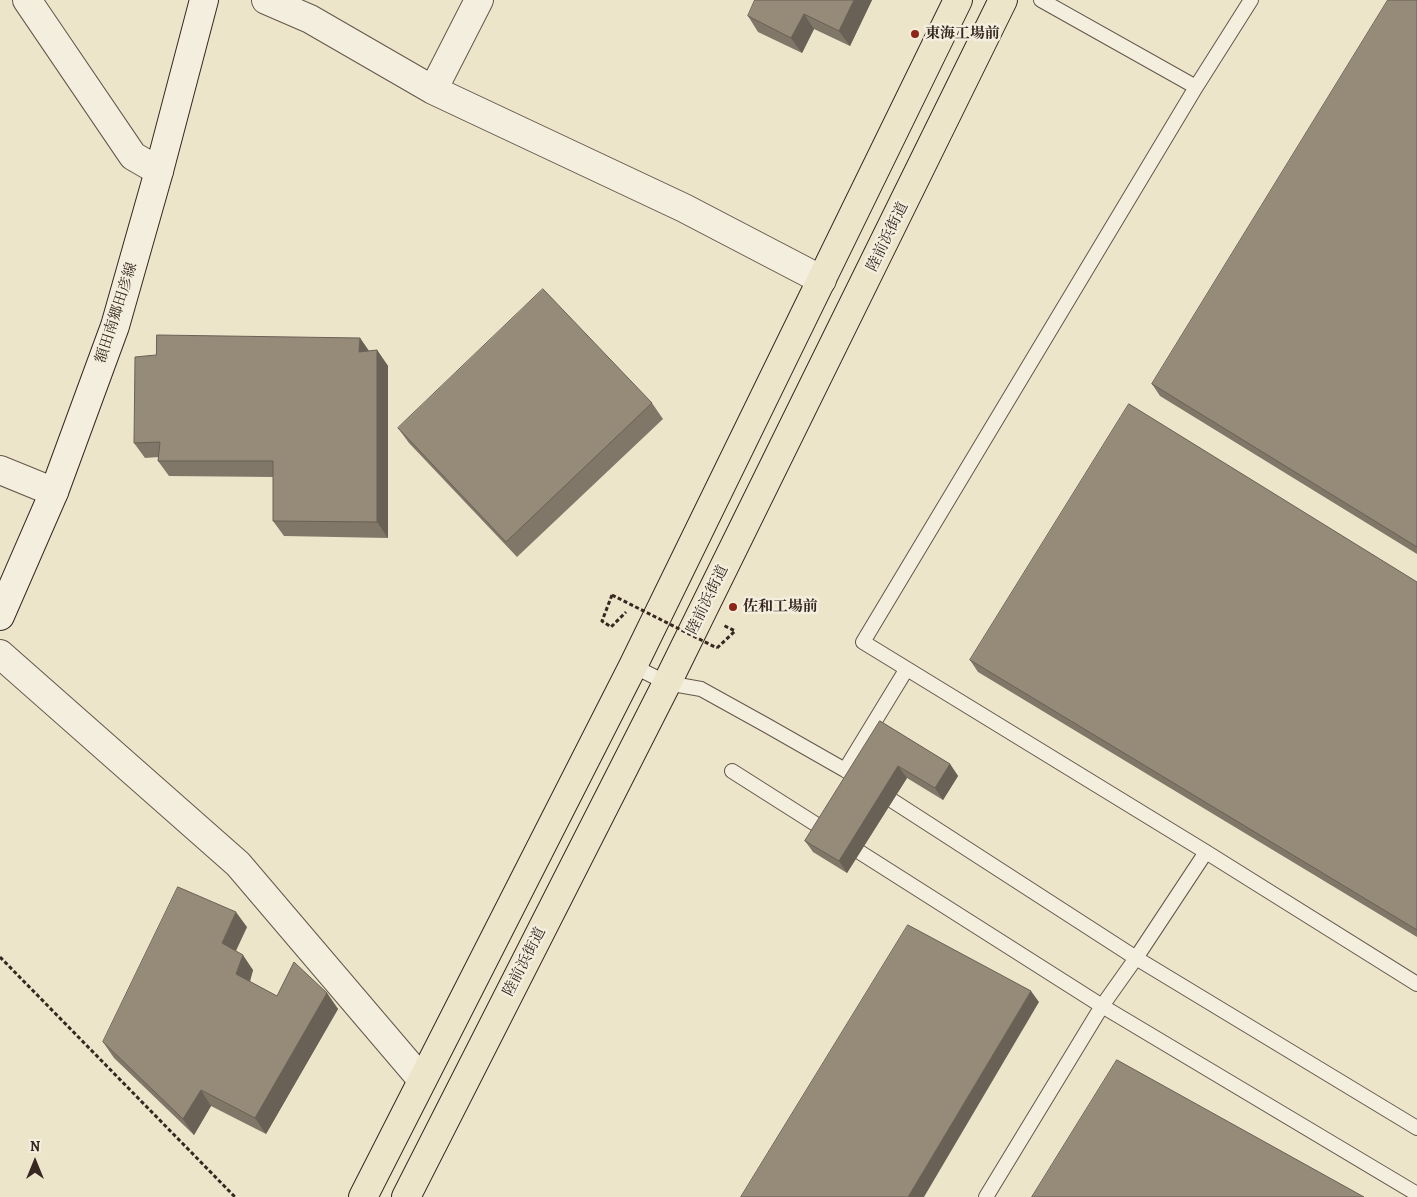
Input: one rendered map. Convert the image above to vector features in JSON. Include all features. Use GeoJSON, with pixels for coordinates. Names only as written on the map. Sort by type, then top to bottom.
{"type":"FeatureCollection","features":[{"type":"Feature","properties":{"kind":"highway"},"geometry":{"type":"LineString","coordinates":[[363,1197],[633,666],[958,0]]}},
{"type":"Feature","properties":{"kind":"highway","name":"陸前浜街道"},"geometry":{"type":"LineString","coordinates":[[406,1197],[667,683],[1003,0]]}},
{"type":"Feature","properties":{"kind":"street"},"geometry":{"type":"LineString","coordinates":[[27,0],[133,156],[160,171]]}},
{"type":"Feature","properties":{"kind":"street","name":"額田南郷田彦線"},"geometry":{"type":"LineString","coordinates":[[0,616],[54,492],[115,326],[160,171],[204,0]]}},
{"type":"Feature","properties":{"kind":"street"},"geometry":{"type":"LineString","coordinates":[[266,0],[315,10],[433,90],[684,208],[822,280]]}},
{"type":"Feature","properties":{"kind":"street"},"geometry":{"type":"LineString","coordinates":[[433,90],[479,0]]}},
{"type":"Feature","properties":{"kind":"street"},"geometry":{"type":"LineString","coordinates":[[0,470],[54,492]]}},
{"type":"Feature","properties":{"kind":"street"},"geometry":{"type":"LineString","coordinates":[[0,654],[238,864],[422,1080]]}},
{"type":"Feature","properties":{"kind":"lane"},"geometry":{"type":"LineString","coordinates":[[1042,0],[1196,87]]}},
{"type":"Feature","properties":{"kind":"lane"},"geometry":{"type":"LineString","coordinates":[[1251,0],[1196,87],[863,642],[1417,984]]}},
{"type":"Feature","properties":{"kind":"lane"},"geometry":{"type":"LineString","coordinates":[[633,666],[667,683],[701,689],[845,770],[1136,958],[1417,1128]]}},
{"type":"Feature","properties":{"kind":"lane"},"geometry":{"type":"LineString","coordinates":[[845,770],[906,670]]}},
{"type":"Feature","properties":{"kind":"lane"},"geometry":{"type":"LineString","coordinates":[[732,771],[1102,1006],[1417,1194]]}},
{"type":"Feature","properties":{"kind":"lane"},"geometry":{"type":"LineString","coordinates":[[986,1197],[1102,1006],[1206,852]]}},
{"type":"Feature","properties":{"kind":"path"},"geometry":{"type":"LineString","coordinates":[[626,612],[611,627],[602,621],[612,595],[717,648],[734,631],[723,625],[720,632]]}},
{"type":"Feature","properties":{"kind":"path"},"geometry":{"type":"LineString","coordinates":[[0,957],[234,1197]]}},
{"type":"Feature","properties":{"kind":"building"},"geometry":{"type":"Polygon","coordinates":[[[755,0],[854,0],[839,31],[804,14],[791,38],[748,16],[755,0]]]}},
{"type":"Feature","properties":{"kind":"building"},"geometry":{"type":"Polygon","coordinates":[[[1388,0],[1417,0],[1417,547],[1152,384],[1388,0]]]}},
{"type":"Feature","properties":{"kind":"building"},"geometry":{"type":"Polygon","coordinates":[[[543,289],[652,403],[506,542],[398,428],[543,289]]]}},
{"type":"Feature","properties":{"kind":"building"},"geometry":{"type":"Polygon","coordinates":[[[157,335],[360,338],[359,352],[377,350],[377,522],[273,521],[273,461],[158,461],[160,442],[134,443],[135,357],[156,355],[157,335]]]}},
{"type":"Feature","properties":{"kind":"building"},"geometry":{"type":"Polygon","coordinates":[[[1129,404],[1417,582],[1417,930],[970,660],[1129,404]]]}},
{"type":"Feature","properties":{"kind":"building"},"geometry":{"type":"Polygon","coordinates":[[[880,721],[950,764],[935,788],[898,766],[839,861],[805,841],[880,721]]]}},
{"type":"Feature","properties":{"kind":"building"},"geometry":{"type":"Polygon","coordinates":[[[178,887],[236,912],[222,943],[243,955],[236,974],[277,996],[294,962],[327,993],[255,1118],[201,1090],[183,1119],[103,1042],[178,887]]]}},
{"type":"Feature","properties":{"kind":"building"},"geometry":{"type":"Polygon","coordinates":[[[908,925],[1031,991],[908,1197],[741,1197],[908,925]]]}},
{"type":"Feature","properties":{"kind":"building"},"geometry":{"type":"Polygon","coordinates":[[[1117,1060],[1364,1197],[1032,1197],[1117,1060]]]}},
{"type":"Feature","properties":{"kind":"place","name":"東海工場前"},"geometry":{"type":"Point","coordinates":[915,34]}},
{"type":"Feature","properties":{"kind":"place","name":"佐和工場前"},"geometry":{"type":"Point","coordinates":[733,607]}}]}
